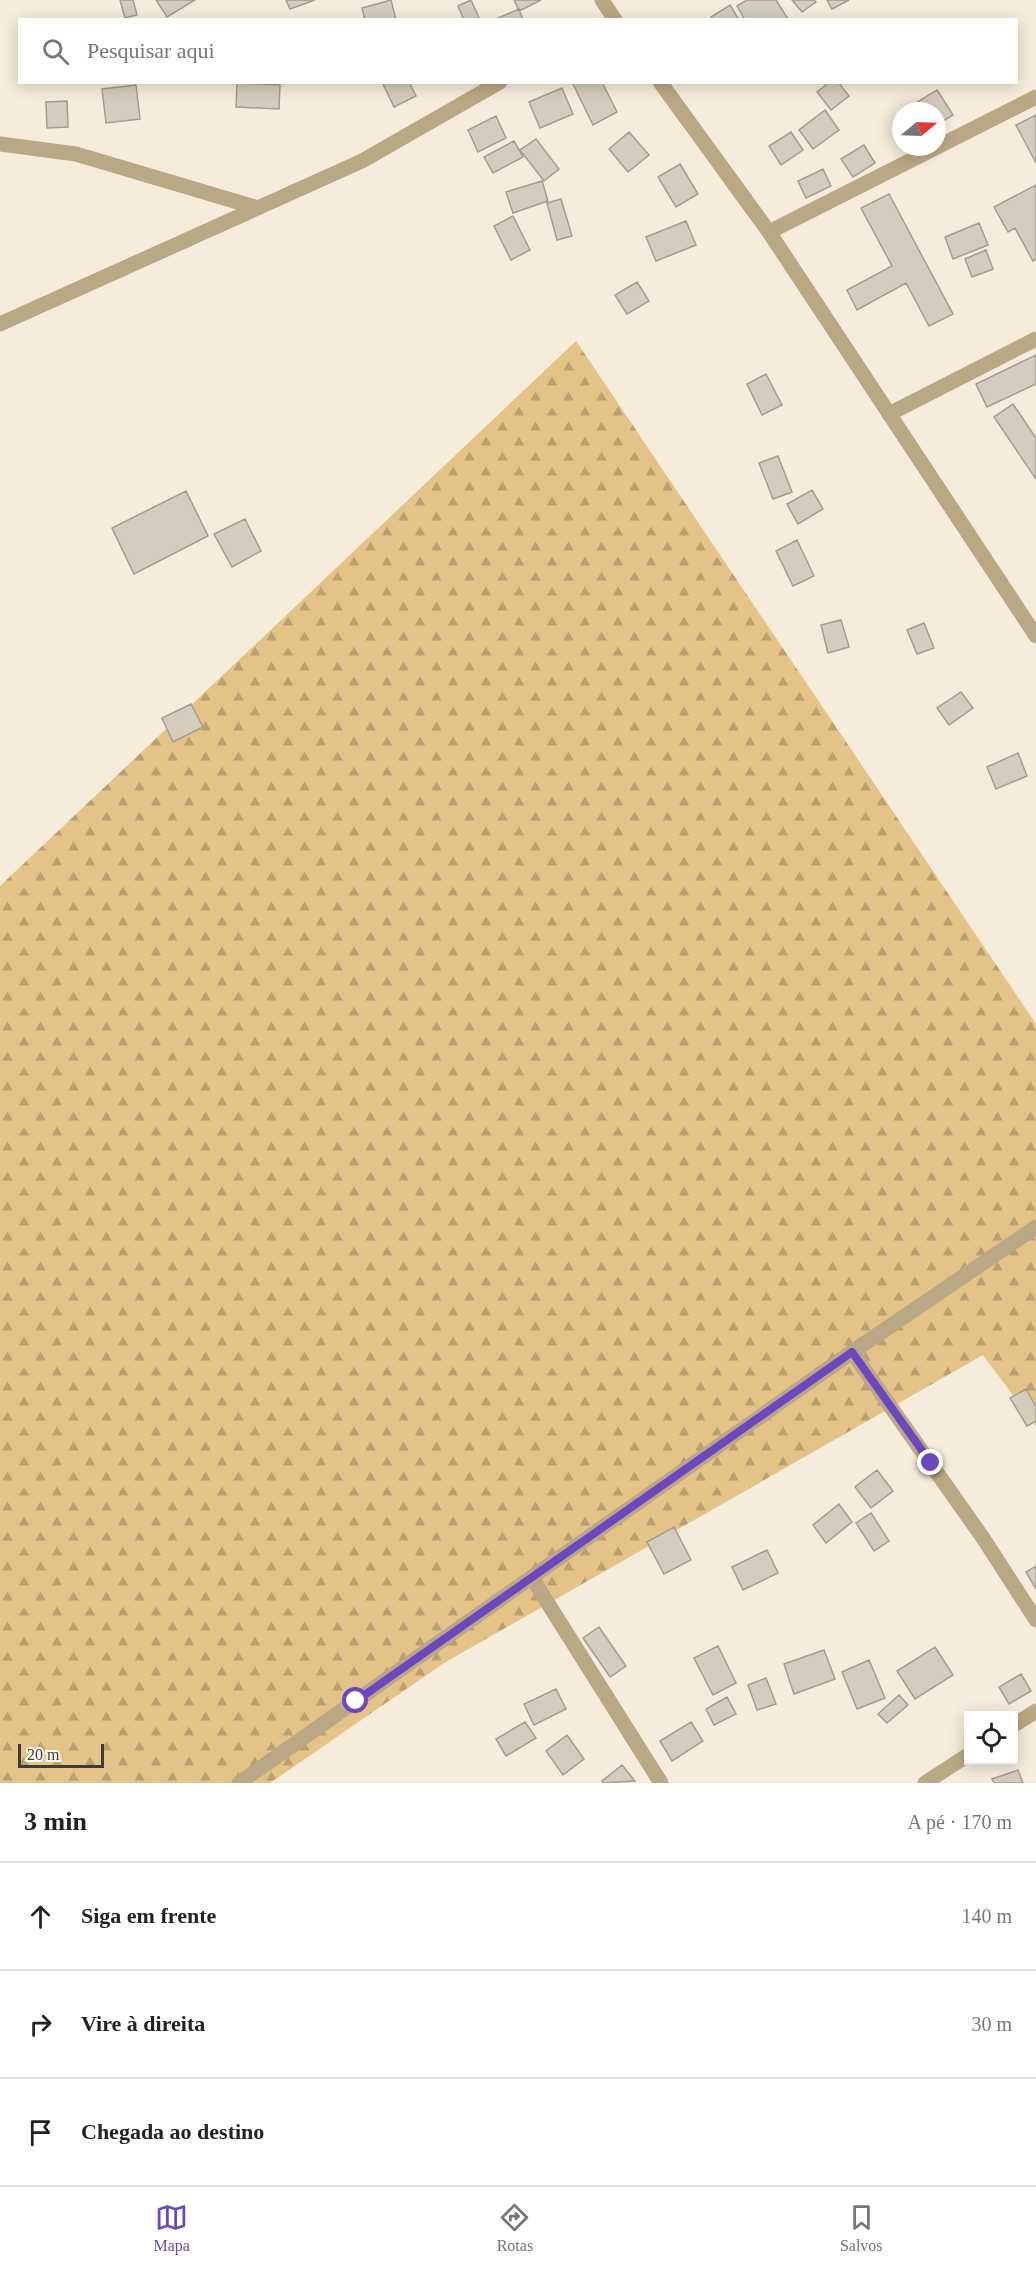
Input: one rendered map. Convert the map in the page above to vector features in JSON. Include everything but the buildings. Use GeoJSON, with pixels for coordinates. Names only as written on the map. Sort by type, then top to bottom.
{"type":"FeatureCollection","features":[{"type":"Feature","properties":{"kind":"street"},"geometry":{"type":"LineString","coordinates":[[602,0],[612,18]]}},
{"type":"Feature","properties":{"kind":"street"},"geometry":{"type":"LineString","coordinates":[[0,324],[362,160],[496,84]]}},
{"type":"Feature","properties":{"kind":"street"},"geometry":{"type":"LineString","coordinates":[[661,84],[769,232],[1036,636]]}},
{"type":"Feature","properties":{"kind":"street"},"geometry":{"type":"LineString","coordinates":[[769,232],[1036,97]]}},
{"type":"Feature","properties":{"kind":"street"},"geometry":{"type":"LineString","coordinates":[[0,144],[76,154],[258,208]]}},
{"type":"Feature","properties":{"kind":"street"},"geometry":{"type":"LineString","coordinates":[[889,414],[1036,339]]}},
{"type":"Feature","properties":{"kind":"street"},"geometry":{"type":"LineString","coordinates":[[239,1783],[852,1352],[1036,1227]]}},
{"type":"Feature","properties":{"kind":"street"},"geometry":{"type":"LineString","coordinates":[[852,1352],[983,1538],[1036,1620]]}},
{"type":"Feature","properties":{"kind":"street"},"geometry":{"type":"LineString","coordinates":[[532,1578],[661,1783]]}},
{"type":"Feature","properties":{"kind":"street"},"geometry":{"type":"LineString","coordinates":[[1018,1722],[1036,1711]]}},
{"type":"Feature","properties":{"kind":"street"},"geometry":{"type":"LineString","coordinates":[[925,1783],[964,1758]]}},
{"type":"Feature","properties":{"kind":"green space"},"geometry":{"type":"Polygon","coordinates":[[[576,341],[1036,1024],[1036,1426],[983,1355],[444,1663],[270,1783],[0,1783],[0,886],[576,341]]]}},
{"type":"Feature","properties":{"kind":"route"},"geometry":{"type":"LineString","coordinates":[[356,1701],[852,1352],[931,1463]]}}]}
